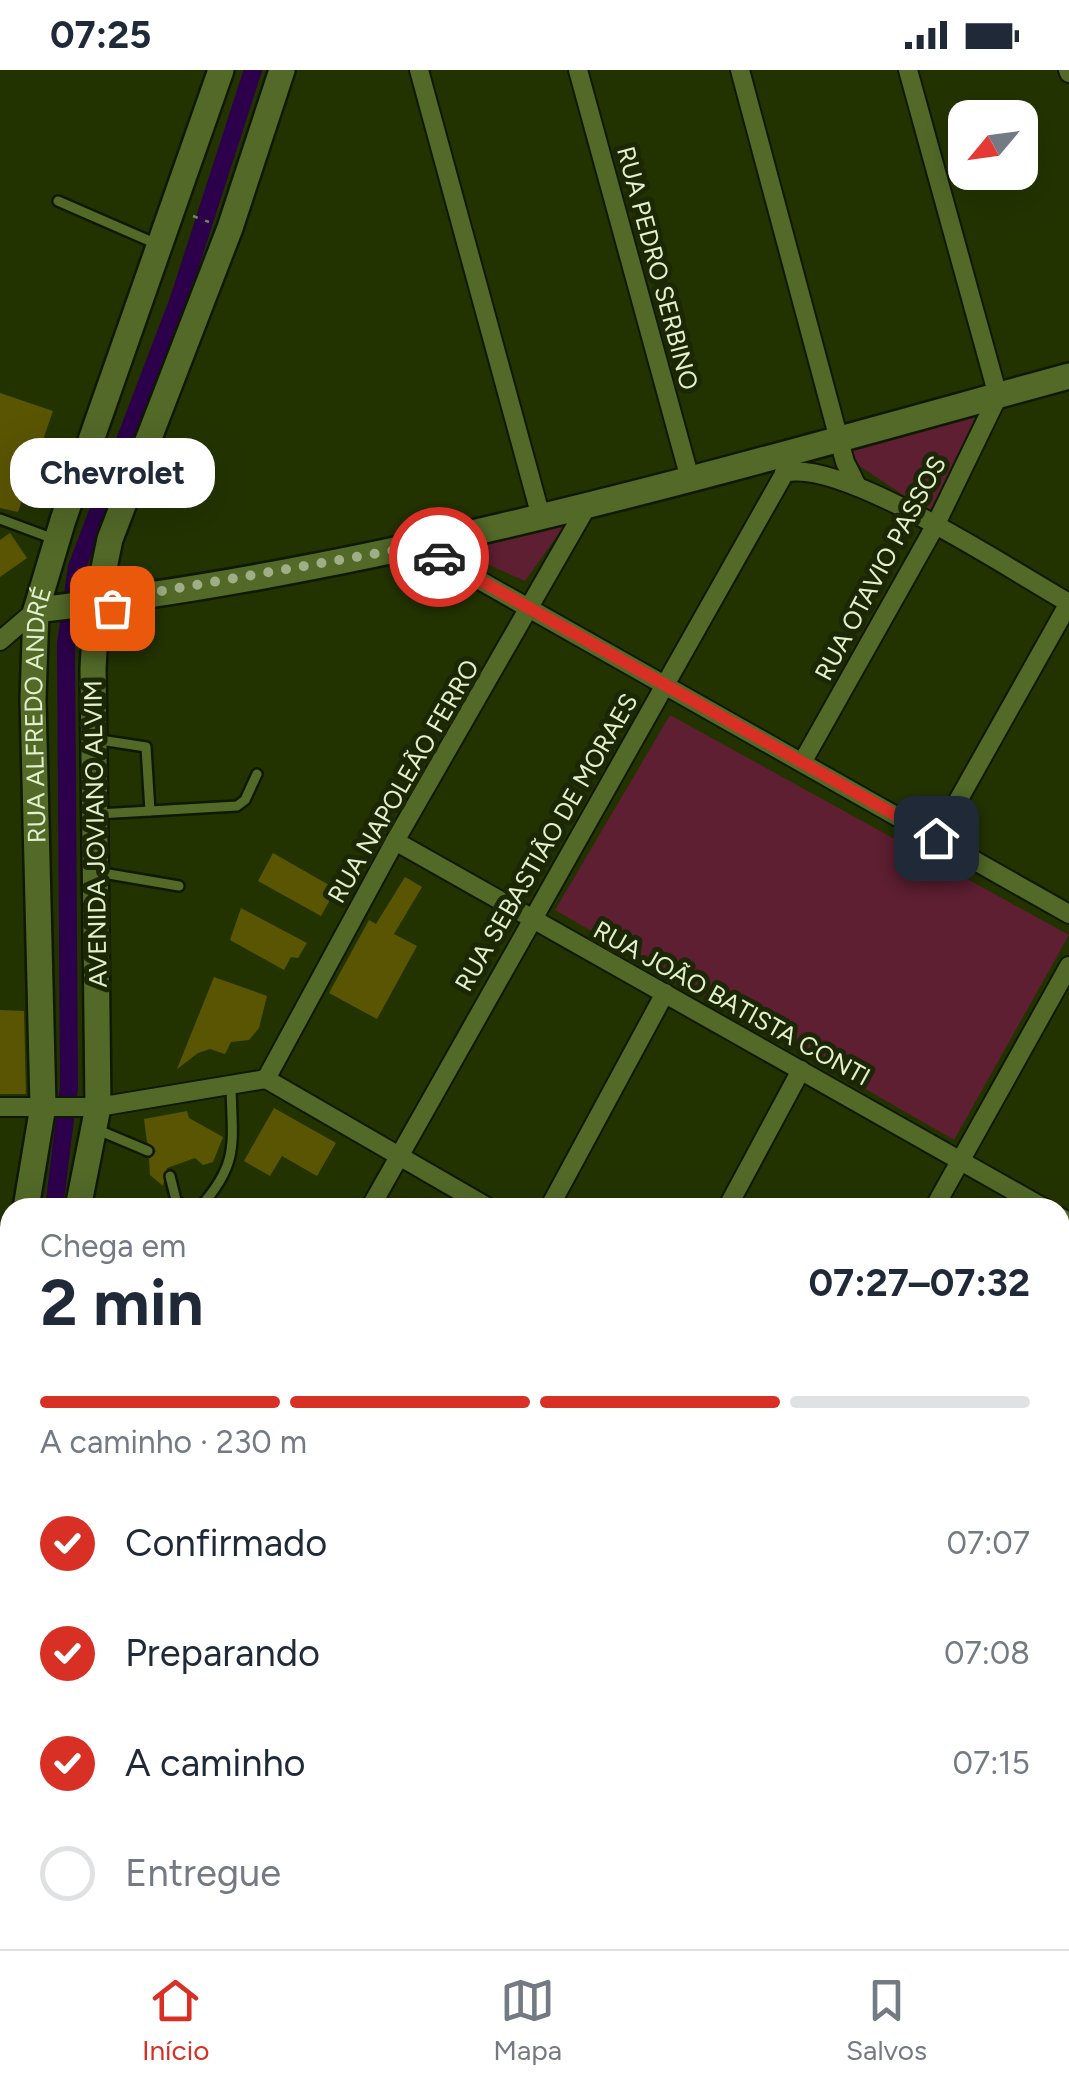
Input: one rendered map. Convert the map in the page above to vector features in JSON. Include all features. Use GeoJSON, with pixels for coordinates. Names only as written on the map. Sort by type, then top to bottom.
{"type":"FeatureCollection","features":[{"type":"Feature","properties":{"kind":"main road","name":"RUA ALFREDO ANDRÉ"},"geometry":{"type":"LineString","coordinates":[[28,1198],[47,1106],[32,698],[43,609],[57,540],[221,70]]}},
{"type":"Feature","properties":{"kind":"main road","name":"AVENIDA JOVIANO ALVIM"},"geometry":{"type":"LineString","coordinates":[[79,1198],[92,1114],[95,635],[89,604],[110,538],[230,228],[282,70]]}},
{"type":"Feature","properties":{"kind":"main road"},"geometry":{"type":"LineString","coordinates":[[43,609],[419,546],[690,480],[791,462],[840,438],[1069,376]]}},
{"type":"Feature","properties":{"kind":"main road"},"geometry":{"type":"LineString","coordinates":[[104,565],[110,580],[127,597]]}},
{"type":"Feature","properties":{"kind":"main road"},"geometry":{"type":"LineString","coordinates":[[95,635],[102,620],[127,597]]}},
{"type":"Feature","properties":{"kind":"street"},"geometry":{"type":"LineString","coordinates":[[418,70],[541,518]]}},
{"type":"Feature","properties":{"kind":"street","name":"RUA PEDRO SERBINO"},"geometry":{"type":"LineString","coordinates":[[578,70],[690,480]]}},
{"type":"Feature","properties":{"kind":"street"},"geometry":{"type":"LineString","coordinates":[[740,70],[845,462],[856,484]]}},
{"type":"Feature","properties":{"kind":"street"},"geometry":{"type":"LineString","coordinates":[[908,70],[998,396]]}},
{"type":"Feature","properties":{"kind":"street","name":"RUA OTAVIO PASSOS"},"geometry":{"type":"LineString","coordinates":[[803,762],[934,528],[998,396]]}},
{"type":"Feature","properties":{"kind":"street"},"geometry":{"type":"LineString","coordinates":[[791,462],[856,484],[1069,603],[936,838]]}},
{"type":"Feature","properties":{"kind":"street","name":"RUA SEBASTIÃO DE MORAES"},"geometry":{"type":"LineString","coordinates":[[376,1198],[530,917],[791,462]]}},
{"type":"Feature","properties":{"kind":"street","name":"RUA NAPOLEÃO FERRO"},"geometry":{"type":"LineString","coordinates":[[266,1079],[395,841],[586,508]]}},
{"type":"Feature","properties":{"kind":"street"},"geometry":{"type":"LineString","coordinates":[[419,546],[1069,914]]}},
{"type":"Feature","properties":{"kind":"street"},"geometry":{"type":"LineString","coordinates":[[0,641],[43,609]]}},
{"type":"Feature","properties":{"kind":"street","name":"RUA JOÃO BATISTA CONTI"},"geometry":{"type":"LineString","coordinates":[[395,841],[1026,1198]]}},
{"type":"Feature","properties":{"kind":"street"},"geometry":{"type":"LineString","coordinates":[[939,1198],[1069,966]]}},
{"type":"Feature","properties":{"kind":"street"},"geometry":{"type":"LineString","coordinates":[[555,1198],[665,993]]}},
{"type":"Feature","properties":{"kind":"street"},"geometry":{"type":"LineString","coordinates":[[733,1198],[801,1070]]}},
{"type":"Feature","properties":{"kind":"street"},"geometry":{"type":"LineString","coordinates":[[0,1108],[47,1106],[92,1114],[266,1079],[472,1198]]}},
{"type":"Feature","properties":{"kind":"lane"},"geometry":{"type":"LineString","coordinates":[[58,201],[161,246]]}},
{"type":"Feature","properties":{"kind":"lane"},"geometry":{"type":"LineString","coordinates":[[0,520],[57,540]]}},
{"type":"Feature","properties":{"kind":"lane"},"geometry":{"type":"LineString","coordinates":[[94,739],[146,747],[150,811]]}},
{"type":"Feature","properties":{"kind":"lane"},"geometry":{"type":"LineString","coordinates":[[95,814],[237,806],[245,800],[257,774]]}},
{"type":"Feature","properties":{"kind":"lane"},"geometry":{"type":"LineString","coordinates":[[94,872],[178,886]]}},
{"type":"Feature","properties":{"kind":"lane"},"geometry":{"type":"LineString","coordinates":[[208,1198],[218,1187],[232,1156],[231,1085]]}},
{"type":"Feature","properties":{"kind":"lane"},"geometry":{"type":"LineString","coordinates":[[92,1114],[148,1151]]}},
{"type":"Feature","properties":{"kind":"lane"},"geometry":{"type":"LineString","coordinates":[[170,1176],[176,1198]]}},
{"type":"Feature","properties":{"kind":"path"},"geometry":{"type":"LineString","coordinates":[[173,210],[230,228]]}},
{"type":"Feature","properties":{"kind":"shaded area"},"geometry":{"type":"Polygon","coordinates":[[[975,417],[933,515],[851,460],[853,444],[975,417]]]}},
{"type":"Feature","properties":{"kind":"shaded area"},"geometry":{"type":"Polygon","coordinates":[[[567,522],[525,581],[453,549],[567,522]]]}},
{"type":"Feature","properties":{"kind":"shaded area"},"geometry":{"type":"Polygon","coordinates":[[[670,715],[1069,935],[954,1140],[555,910],[670,715]]]}},
{"type":"Feature","properties":{"kind":"building"},"geometry":{"type":"Polygon","coordinates":[[[0,393],[53,411],[18,512],[0,508],[0,393]]]}},
{"type":"Feature","properties":{"kind":"building"},"geometry":{"type":"Polygon","coordinates":[[[10,533],[27,558],[0,577],[0,540],[10,533]]]}},
{"type":"Feature","properties":{"kind":"building"},"geometry":{"type":"Polygon","coordinates":[[[273,853],[336,889],[321,916],[258,881],[273,853]]]}},
{"type":"Feature","properties":{"kind":"building"},"geometry":{"type":"Polygon","coordinates":[[[405,877],[422,887],[394,934],[417,946],[377,1019],[329,993],[369,920],[376,924],[405,877]]]}},
{"type":"Feature","properties":{"kind":"building"},"geometry":{"type":"Polygon","coordinates":[[[241,908],[307,943],[298,958],[291,957],[284,970],[230,940],[241,908]]]}},
{"type":"Feature","properties":{"kind":"building"},"geometry":{"type":"Polygon","coordinates":[[[214,977],[267,996],[259,1028],[249,1040],[231,1042],[225,1054],[210,1049],[177,1069],[214,977]]]}},
{"type":"Feature","properties":{"kind":"building"},"geometry":{"type":"Polygon","coordinates":[[[0,1010],[24,1011],[26,1094],[0,1094],[0,1010]]]}},
{"type":"Feature","properties":{"kind":"building"},"geometry":{"type":"Polygon","coordinates":[[[274,1108],[336,1143],[317,1176],[282,1156],[270,1176],[244,1161],[274,1108]]]}},
{"type":"Feature","properties":{"kind":"building"},"geometry":{"type":"Polygon","coordinates":[[[187,1111],[189,1118],[223,1137],[213,1162],[203,1165],[195,1158],[167,1168],[163,1186],[150,1175],[149,1159],[156,1151],[147,1142],[144,1119],[187,1111]]]}},
{"type":"Feature","properties":{"kind":"waterway"},"geometry":{"type":"LineString","coordinates":[[55,1198],[69,1087],[66,644],[77,567],[179,299],[253,70]]}},
{"type":"Feature","properties":{"kind":"way so far"},"geometry":{"type":"LineString","coordinates":[[112,608],[127,597],[419,546],[439,557]]}},
{"type":"Feature","properties":{"kind":"place","name":"Chevrolet"},"geometry":{"type":"Point","coordinates":[112,608]}},
{"type":"Feature","properties":{"kind":"route"},"geometry":{"type":"LineString","coordinates":[[439,557],[936,838]]}}]}
